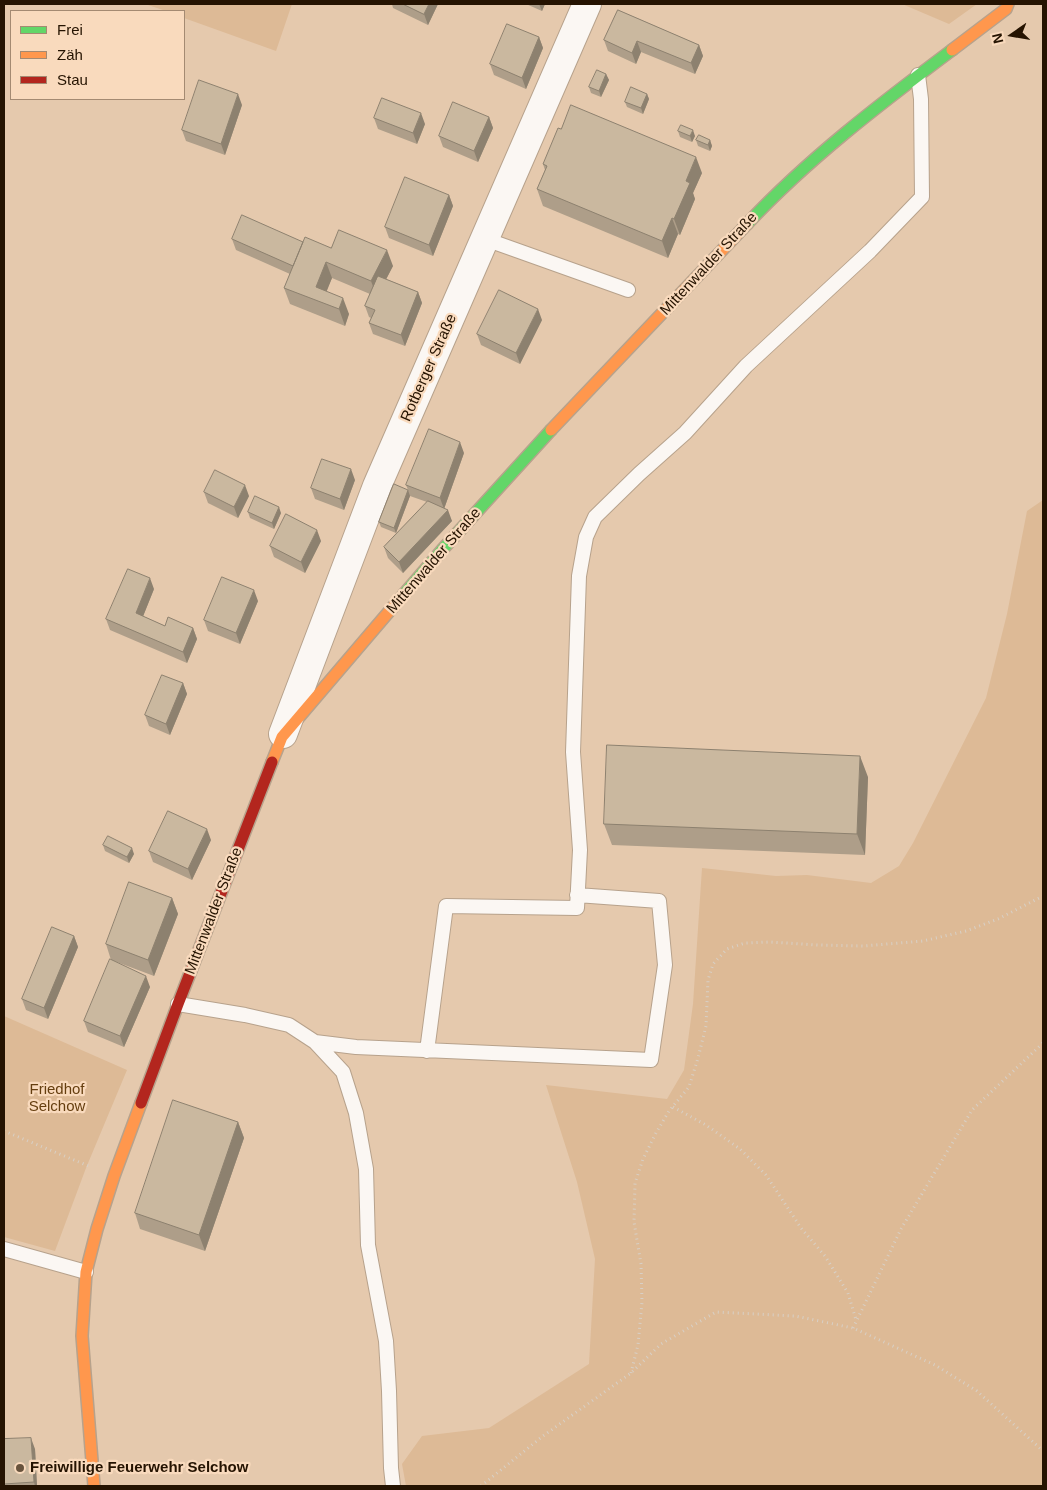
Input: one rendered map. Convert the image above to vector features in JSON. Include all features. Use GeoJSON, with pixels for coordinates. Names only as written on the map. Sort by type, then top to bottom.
{"type":"FeatureCollection","features":[{"type":"Feature","properties":{"kind":"street","name":"Rotberger Straße"},"geometry":{"type":"LineString","coordinates":[[282,737],[378,486],[587,4]]}},
{"type":"Feature","properties":{"kind":"street","name":"Mittenwalder Straße"},"geometry":{"type":"LineString","coordinates":[[94,1486],[82,1336],[86,1272],[114,1176],[178,1004],[282,737],[455,536],[586,392],[676,300],[775,194],[831,144],[918,75],[1006,10],[1008,4]]}},
{"type":"Feature","properties":{"kind":"lane"},"geometry":{"type":"LineString","coordinates":[[427,1051],[446,906],[577,908],[580,850],[573,752],[579,576],[586,537],[595,517],[685,433],[746,366],[870,251],[922,197],[921,99],[918,75]]}},
{"type":"Feature","properties":{"kind":"lane"},"geometry":{"type":"LineString","coordinates":[[485,239],[628,290]]}},
{"type":"Feature","properties":{"kind":"lane"},"geometry":{"type":"LineString","coordinates":[[315,1042],[356,1047],[427,1051],[651,1060],[666,965],[659,901],[577,895]]}},
{"type":"Feature","properties":{"kind":"lane"},"geometry":{"type":"LineString","coordinates":[[178,1004],[245,1015],[289,1025],[315,1042],[343,1072],[356,1112],[366,1169],[368,1245],[386,1341],[393,1486]]}},
{"type":"Feature","properties":{"kind":"lane"},"geometry":{"type":"LineString","coordinates":[[4,1249],[86,1272]]}},
{"type":"Feature","properties":{"kind":"path"},"geometry":{"type":"LineString","coordinates":[[631,1373],[638,1346],[642,1302],[641,1264],[634,1222],[635,1183],[643,1159],[656,1133],[689,1087],[706,1026],[708,980],[713,964],[727,949],[745,943],[770,942],[863,946],[923,941],[966,931],[998,919],[1043,896]]}},
{"type":"Feature","properties":{"kind":"path"},"geometry":{"type":"LineString","coordinates":[[853,1328],[901,1229],[972,1110],[1043,1043]]}},
{"type":"Feature","properties":{"kind":"path"},"geometry":{"type":"LineString","coordinates":[[673,1107],[706,1125],[740,1149],[766,1175],[801,1228],[825,1256],[848,1293],[856,1321]]}},
{"type":"Feature","properties":{"kind":"path"},"geometry":{"type":"LineString","coordinates":[[4,1131],[114,1176]]}},
{"type":"Feature","properties":{"kind":"path"},"geometry":{"type":"LineString","coordinates":[[481,1486],[543,1436],[631,1373],[660,1344],[716,1312],[795,1316],[853,1328],[935,1365],[978,1391],[1043,1451]]}},
{"type":"Feature","properties":{"kind":"green space"},"geometry":{"type":"Polygon","coordinates":[[[145,4],[292,4],[276,51],[185,18],[185,10],[163,10],[145,4]]]}},
{"type":"Feature","properties":{"kind":"green space"},"geometry":{"type":"Polygon","coordinates":[[[902,4],[977,4],[949,24],[902,4]]]}},
{"type":"Feature","properties":{"kind":"green space"},"geometry":{"type":"Polygon","coordinates":[[[1043,500],[1043,1486],[406,1486],[402,1464],[422,1436],[489,1428],[589,1364],[595,1259],[577,1182],[546,1085],[667,1099],[684,1070],[693,1004],[702,868],[776,876],[807,875],[871,883],[899,866],[913,843],[986,698],[1007,614],[1027,511],[1043,500]]]}},
{"type":"Feature","properties":{"kind":"green space","name":"Friedhof Selchow"},"geometry":{"type":"Polygon","coordinates":[[[4,1016],[127,1070],[86,1168],[55,1251],[4,1237],[4,1016]]]}},
{"type":"Feature","properties":{"kind":"building"},"geometry":{"type":"Polygon","coordinates":[[[403,4],[429,4],[424,14],[403,4]]]}},
{"type":"Feature","properties":{"kind":"building"},"geometry":{"type":"Polygon","coordinates":[[[618,10],[699,45],[691,63],[637,41],[632,53],[604,40],[618,10]]]}},
{"type":"Feature","properties":{"kind":"building"},"geometry":{"type":"Polygon","coordinates":[[[507,24],[539,37],[522,78],[490,64],[507,24]]]}},
{"type":"Feature","properties":{"kind":"building"},"geometry":{"type":"Polygon","coordinates":[[[597,70],[606,74],[599,91],[589,87],[597,70]]]}},
{"type":"Feature","properties":{"kind":"building"},"geometry":{"type":"Polygon","coordinates":[[[199,80],[238,94],[221,144],[182,130],[199,80]]]}},
{"type":"Feature","properties":{"kind":"building"},"geometry":{"type":"Polygon","coordinates":[[[631,87],[647,94],[641,108],[625,102],[631,87]]]}},
{"type":"Feature","properties":{"kind":"building"},"geometry":{"type":"Polygon","coordinates":[[[382,98],[421,113],[413,133],[374,118],[382,98]]]}},
{"type":"Feature","properties":{"kind":"building"},"geometry":{"type":"Polygon","coordinates":[[[453,102],[489,117],[474,151],[439,136],[453,102]]]}},
{"type":"Feature","properties":{"kind":"building"},"geometry":{"type":"Polygon","coordinates":[[[571,105],[696,157],[686,181],[690,183],[662,241],[537,189],[547,166],[543,164],[558,128],[561,129],[571,105]]]}},
{"type":"Feature","properties":{"kind":"building"},"geometry":{"type":"Polygon","coordinates":[[[681,125],[693,130],[690,136],[678,131],[681,125]]]}},
{"type":"Feature","properties":{"kind":"building"},"geometry":{"type":"Polygon","coordinates":[[[699,135],[710,140],[708,145],[696,140],[699,135]]]}},
{"type":"Feature","properties":{"kind":"building"},"geometry":{"type":"Polygon","coordinates":[[[405,177],[449,195],[429,245],[385,227],[405,177]]]}},
{"type":"Feature","properties":{"kind":"building"},"geometry":{"type":"Polygon","coordinates":[[[242,215],[303,242],[293,266],[232,239],[242,215]]]}},
{"type":"Feature","properties":{"kind":"building"},"geometry":{"type":"Polygon","coordinates":[[[339,230],[387,250],[371,281],[326,262],[316,287],[343,298],[339,309],[284,288],[305,237],[331,248],[339,230]]]}},
{"type":"Feature","properties":{"kind":"building"},"geometry":{"type":"Polygon","coordinates":[[[378,276],[418,292],[401,335],[369,323],[375,310],[365,306],[378,276]]]}},
{"type":"Feature","properties":{"kind":"building"},"geometry":{"type":"Polygon","coordinates":[[[499,290],[538,309],[516,353],[477,334],[499,290]]]}},
{"type":"Feature","properties":{"kind":"building"},"geometry":{"type":"Polygon","coordinates":[[[429,429],[460,442],[440,498],[406,485],[429,429]]]}},
{"type":"Feature","properties":{"kind":"building"},"geometry":{"type":"Polygon","coordinates":[[[322,459],[351,469],[340,499],[311,488],[322,459]]]}},
{"type":"Feature","properties":{"kind":"building"},"geometry":{"type":"Polygon","coordinates":[[[215,470],[245,485],[234,507],[204,492],[215,470]]]}},
{"type":"Feature","properties":{"kind":"building"},"geometry":{"type":"Polygon","coordinates":[[[394,484],[408,490],[394,528],[379,522],[394,484]]]}},
{"type":"Feature","properties":{"kind":"building"},"geometry":{"type":"Polygon","coordinates":[[[255,496],[279,507],[272,523],[248,512],[255,496]]]}},
{"type":"Feature","properties":{"kind":"building"},"geometry":{"type":"Polygon","coordinates":[[[428,501],[448,510],[399,562],[384,547],[428,501]]]}},
{"type":"Feature","properties":{"kind":"building"},"geometry":{"type":"Polygon","coordinates":[[[286,514],[317,530],[301,562],[270,546],[286,514]]]}},
{"type":"Feature","properties":{"kind":"building"},"geometry":{"type":"Polygon","coordinates":[[[128,569],[150,578],[136,613],[165,626],[168,617],[193,628],[183,652],[106,619],[128,569]]]}},
{"type":"Feature","properties":{"kind":"building"},"geometry":{"type":"Polygon","coordinates":[[[222,577],[254,590],[236,633],[204,620],[222,577]]]}},
{"type":"Feature","properties":{"kind":"building"},"geometry":{"type":"Polygon","coordinates":[[[162,675],[183,683],[166,724],[145,715],[162,675]]]}},
{"type":"Feature","properties":{"kind":"building"},"geometry":{"type":"Polygon","coordinates":[[[607,745],[860,756],[857,834],[604,824],[607,745]]]}},
{"type":"Feature","properties":{"kind":"building"},"geometry":{"type":"Polygon","coordinates":[[[168,811],[207,829],[188,869],[149,851],[168,811]]]}},
{"type":"Feature","properties":{"kind":"building"},"geometry":{"type":"Polygon","coordinates":[[[108,836],[132,848],[127,857],[103,845],[108,836]]]}},
{"type":"Feature","properties":{"kind":"building"},"geometry":{"type":"Polygon","coordinates":[[[129,882],[172,898],[148,960],[106,944],[129,882]]]}},
{"type":"Feature","properties":{"kind":"building"},"geometry":{"type":"Polygon","coordinates":[[[52,927],[74,936],[44,1008],[22,999],[52,927]]]}},
{"type":"Feature","properties":{"kind":"building"},"geometry":{"type":"Polygon","coordinates":[[[110,959],[146,976],[120,1036],[84,1021],[110,959]]]}},
{"type":"Feature","properties":{"kind":"building"},"geometry":{"type":"Polygon","coordinates":[[[173,1100],[238,1122],[199,1235],[135,1213],[173,1100]]]}},
{"type":"Feature","properties":{"kind":"building","name":"Freiwillige Feuerwehr Selchow"},"geometry":{"type":"Polygon","coordinates":[[[31,1438],[34,1482],[4,1484],[4,1439],[31,1438]]]}},
{"type":"Feature","properties":{"kind":"traffic: fast"},"geometry":{"type":"LineString","coordinates":[[747,224],[770,200],[820,155],[952,50]]}},
{"type":"Feature","properties":{"kind":"traffic: fast"},"geometry":{"type":"LineString","coordinates":[[404,594],[551,430]]}},
{"type":"Feature","properties":{"kind":"traffic: slow"},"geometry":{"type":"LineString","coordinates":[[952,50],[1006,9],[1008,4]]}},
{"type":"Feature","properties":{"kind":"traffic: slow"},"geometry":{"type":"LineString","coordinates":[[551,430],[747,224]]}},
{"type":"Feature","properties":{"kind":"traffic: slow"},"geometry":{"type":"LineString","coordinates":[[272,762],[282,737],[404,594]]}},
{"type":"Feature","properties":{"kind":"traffic: slow"},"geometry":{"type":"LineString","coordinates":[[94,1486],[82,1336],[86,1272],[114,1176],[141,1103]]}},
{"type":"Feature","properties":{"kind":"traffic: jam"},"geometry":{"type":"LineString","coordinates":[[141,1103],[272,762]]}},
{"type":"Feature","properties":{"kind":"place","name":"Freiwillige Feuerwehr Selchow"},"geometry":{"type":"Point","coordinates":[20,1468]}}]}
